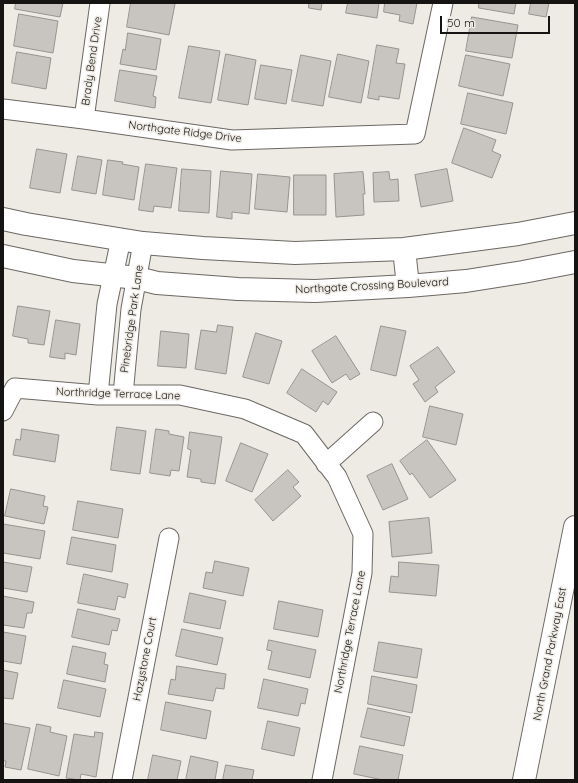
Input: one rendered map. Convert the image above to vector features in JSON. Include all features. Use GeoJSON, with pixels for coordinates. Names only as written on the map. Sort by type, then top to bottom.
{"type":"FeatureCollection","features":[{"type":"Feature","properties":{"kind":"main road"},"geometry":{"type":"LineString","coordinates":[[3,219],[143,243],[295,253],[404,249],[518,234],[575,223]]}},
{"type":"Feature","properties":{"kind":"main road"},"geometry":{"type":"LineString","coordinates":[[404,249],[408,286]]}},
{"type":"Feature","properties":{"kind":"main road","name":"Northgate Crossing Boulevard"},"geometry":{"type":"LineString","coordinates":[[3,256],[73,271],[137,278],[157,283],[238,289],[315,291],[466,281],[575,262]]}},
{"type":"Feature","properties":{"kind":"main road","name":"North Grand Parkway East"},"geometry":{"type":"LineString","coordinates":[[524,780],[575,527]]}},
{"type":"Feature","properties":{"kind":"street","name":"Brady Bend Drive"},"geometry":{"type":"LineString","coordinates":[[84,119],[100,3]]}},
{"type":"Feature","properties":{"kind":"street","name":"Northgate Ridge Drive"},"geometry":{"type":"LineString","coordinates":[[3,109],[232,140],[415,134],[443,3]]}},
{"type":"Feature","properties":{"kind":"street"},"geometry":{"type":"LineString","coordinates":[[98,394],[107,304],[121,240]]}},
{"type":"Feature","properties":{"kind":"street","name":"Pinebridge Park Lane"},"geometry":{"type":"LineString","coordinates":[[123,395],[131,309],[143,243]]}},
{"type":"Feature","properties":{"kind":"street","name":"Northridge Terrace Lane"},"geometry":{"type":"LineString","coordinates":[[3,411],[15,388],[98,394],[180,395],[245,409],[304,434],[337,478],[363,534],[362,573],[322,780]]}},
{"type":"Feature","properties":{"kind":"street"},"geometry":{"type":"LineString","coordinates":[[326,464],[373,422]]}},
{"type":"Feature","properties":{"kind":"street","name":"Hazystone Court"},"geometry":{"type":"LineString","coordinates":[[122,780],[169,538]]}},
{"type":"Feature","properties":{"kind":"building"},"geometry":{"type":"Polygon","coordinates":[[[16,3],[63,3],[60,17],[15,9],[16,3]]]}},
{"type":"Feature","properties":{"kind":"building"},"geometry":{"type":"Polygon","coordinates":[[[131,3],[175,4],[169,35],[127,27],[131,3]]]}},
{"type":"Feature","properties":{"kind":"building"},"geometry":{"type":"Polygon","coordinates":[[[309,3],[322,3],[321,10],[309,8],[309,3]]]}},
{"type":"Feature","properties":{"kind":"building"},"geometry":{"type":"Polygon","coordinates":[[[348,3],[379,3],[377,18],[346,13],[348,3]]]}},
{"type":"Feature","properties":{"kind":"building"},"geometry":{"type":"Polygon","coordinates":[[[385,3],[417,3],[413,24],[399,21],[400,15],[384,12],[385,3]]]}},
{"type":"Feature","properties":{"kind":"building"},"geometry":{"type":"Polygon","coordinates":[[[479,3],[516,3],[514,14],[479,8],[479,3]]]}},
{"type":"Feature","properties":{"kind":"building"},"geometry":{"type":"Polygon","coordinates":[[[531,3],[549,3],[546,17],[529,14],[531,3]]]}},
{"type":"Feature","properties":{"kind":"building"},"geometry":{"type":"Polygon","coordinates":[[[19,14],[58,21],[53,53],[14,46],[19,14]]]}},
{"type":"Feature","properties":{"kind":"building"},"geometry":{"type":"Polygon","coordinates":[[[472,17],[518,25],[512,58],[466,51],[472,17]]]}},
{"type":"Feature","properties":{"kind":"building"},"geometry":{"type":"Polygon","coordinates":[[[128,33],[161,39],[156,70],[120,64],[123,49],[125,50],[128,33]]]}},
{"type":"Feature","properties":{"kind":"building"},"geometry":{"type":"Polygon","coordinates":[[[377,45],[399,49],[396,63],[405,64],[399,99],[379,96],[379,100],[368,98],[377,45]]]}},
{"type":"Feature","properties":{"kind":"building"},"geometry":{"type":"Polygon","coordinates":[[[189,46],[220,51],[211,103],[179,98],[189,46]]]}},
{"type":"Feature","properties":{"kind":"building"},"geometry":{"type":"Polygon","coordinates":[[[17,52],[51,58],[46,89],[12,83],[17,52]]]}},
{"type":"Feature","properties":{"kind":"building"},"geometry":{"type":"Polygon","coordinates":[[[226,54],[256,60],[248,105],[218,100],[226,54]]]}},
{"type":"Feature","properties":{"kind":"building"},"geometry":{"type":"Polygon","coordinates":[[[338,54],[369,61],[361,103],[329,97],[338,54]]]}},
{"type":"Feature","properties":{"kind":"building"},"geometry":{"type":"Polygon","coordinates":[[[301,55],[331,61],[323,106],[292,101],[301,55]]]}},
{"type":"Feature","properties":{"kind":"building"},"geometry":{"type":"Polygon","coordinates":[[[466,55],[510,64],[503,96],[459,86],[466,55]]]}},
{"type":"Feature","properties":{"kind":"building"},"geometry":{"type":"Polygon","coordinates":[[[261,65],[292,70],[286,104],[255,99],[261,65]]]}},
{"type":"Feature","properties":{"kind":"building"},"geometry":{"type":"Polygon","coordinates":[[[120,70],[157,76],[153,96],[156,97],[155,108],[115,101],[120,70]]]}},
{"type":"Feature","properties":{"kind":"building"},"geometry":{"type":"Polygon","coordinates":[[[468,93],[513,103],[506,134],[461,124],[468,93]]]}},
{"type":"Feature","properties":{"kind":"building"},"geometry":{"type":"Polygon","coordinates":[[[464,128],[496,140],[492,151],[501,155],[492,178],[452,163],[464,128]]]}},
{"type":"Feature","properties":{"kind":"building"},"geometry":{"type":"Polygon","coordinates":[[[37,149],[67,154],[60,193],[30,188],[37,149]]]}},
{"type":"Feature","properties":{"kind":"building"},"geometry":{"type":"Polygon","coordinates":[[[78,156],[102,160],[96,194],[72,190],[78,156]]]}},
{"type":"Feature","properties":{"kind":"building"},"geometry":{"type":"Polygon","coordinates":[[[108,160],[123,162],[122,164],[139,167],[134,200],[103,195],[108,160]]]}},
{"type":"Feature","properties":{"kind":"building"},"geometry":{"type":"Polygon","coordinates":[[[146,164],[177,168],[171,208],[154,206],[153,212],[139,210],[146,164]]]}},
{"type":"Feature","properties":{"kind":"building"},"geometry":{"type":"Polygon","coordinates":[[[182,169],[211,171],[209,213],[179,211],[182,169]]]}},
{"type":"Feature","properties":{"kind":"building"},"geometry":{"type":"Polygon","coordinates":[[[447,169],[453,201],[421,207],[415,175],[447,169]]]}},
{"type":"Feature","properties":{"kind":"building"},"geometry":{"type":"Polygon","coordinates":[[[221,171],[252,174],[249,214],[232,212],[232,219],[217,217],[221,171]]]}},
{"type":"Feature","properties":{"kind":"building"},"geometry":{"type":"Polygon","coordinates":[[[363,172],[365,194],[363,194],[364,215],[336,217],[334,174],[363,172]]]}},
{"type":"Feature","properties":{"kind":"building"},"geometry":{"type":"Polygon","coordinates":[[[389,172],[390,180],[398,179],[399,201],[374,202],[373,173],[389,172]]]}},
{"type":"Feature","properties":{"kind":"building"},"geometry":{"type":"Polygon","coordinates":[[[258,174],[290,177],[287,212],[255,209],[258,174]]]}},
{"type":"Feature","properties":{"kind":"building"},"geometry":{"type":"Polygon","coordinates":[[[294,175],[326,175],[326,215],[294,215],[294,175]]]}},
{"type":"Feature","properties":{"kind":"building"},"geometry":{"type":"Polygon","coordinates":[[[18,306],[50,311],[44,345],[28,343],[28,339],[13,336],[18,306]]]}},
{"type":"Feature","properties":{"kind":"building"},"geometry":{"type":"Polygon","coordinates":[[[56,320],[80,324],[76,355],[65,353],[65,359],[50,357],[56,320]]]}},
{"type":"Feature","properties":{"kind":"building"},"geometry":{"type":"Polygon","coordinates":[[[218,325],[233,327],[226,374],[195,369],[201,330],[216,332],[218,325]]]}},
{"type":"Feature","properties":{"kind":"building"},"geometry":{"type":"Polygon","coordinates":[[[381,326],[406,331],[396,376],[371,370],[381,326]]]}},
{"type":"Feature","properties":{"kind":"building"},"geometry":{"type":"Polygon","coordinates":[[[161,331],[189,334],[186,368],[158,366],[161,331]]]}},
{"type":"Feature","properties":{"kind":"building"},"geometry":{"type":"Polygon","coordinates":[[[256,333],[282,341],[269,384],[243,377],[256,333]]]}},
{"type":"Feature","properties":{"kind":"building"},"geometry":{"type":"Polygon","coordinates":[[[336,336],[360,374],[350,380],[346,374],[332,383],[312,351],[336,336]]]}},
{"type":"Feature","properties":{"kind":"building"},"geometry":{"type":"Polygon","coordinates":[[[438,347],[455,372],[435,387],[438,392],[425,402],[413,384],[419,380],[410,366],[438,347]]]}},
{"type":"Feature","properties":{"kind":"building"},"geometry":{"type":"Polygon","coordinates":[[[302,369],[337,392],[328,405],[323,401],[316,412],[287,393],[302,369]]]}},
{"type":"Feature","properties":{"kind":"building"},"geometry":{"type":"Polygon","coordinates":[[[430,406],[463,414],[456,445],[423,437],[430,406]]]}},
{"type":"Feature","properties":{"kind":"building"},"geometry":{"type":"Polygon","coordinates":[[[117,427],[146,431],[140,474],[111,470],[117,427]]]}},
{"type":"Feature","properties":{"kind":"building"},"geometry":{"type":"Polygon","coordinates":[[[22,429],[59,435],[55,462],[13,455],[16,439],[20,440],[22,429]]]}},
{"type":"Feature","properties":{"kind":"building"},"geometry":{"type":"Polygon","coordinates":[[[156,429],[169,431],[169,434],[184,437],[179,471],[171,470],[170,476],[150,473],[156,429]]]}},
{"type":"Feature","properties":{"kind":"building"},"geometry":{"type":"Polygon","coordinates":[[[190,432],[222,437],[215,484],[201,482],[201,479],[187,477],[191,450],[188,449],[190,432]]]}},
{"type":"Feature","properties":{"kind":"building"},"geometry":{"type":"Polygon","coordinates":[[[427,440],[456,480],[430,498],[412,473],[410,475],[400,461],[427,440]]]}},
{"type":"Feature","properties":{"kind":"building"},"geometry":{"type":"Polygon","coordinates":[[[241,443],[268,454],[252,492],[226,481],[241,443]]]}},
{"type":"Feature","properties":{"kind":"building"},"geometry":{"type":"Polygon","coordinates":[[[392,464],[408,499],[383,510],[367,476],[392,464]]]}},
{"type":"Feature","properties":{"kind":"building"},"geometry":{"type":"Polygon","coordinates":[[[288,470],[299,482],[293,487],[301,496],[273,521],[255,500],[288,470]]]}},
{"type":"Feature","properties":{"kind":"building"},"geometry":{"type":"Polygon","coordinates":[[[11,489],[45,496],[43,506],[48,507],[44,524],[5,516],[11,489]]]}},
{"type":"Feature","properties":{"kind":"building"},"geometry":{"type":"Polygon","coordinates":[[[78,501],[123,509],[118,538],[73,530],[78,501]]]}},
{"type":"Feature","properties":{"kind":"building"},"geometry":{"type":"Polygon","coordinates":[[[429,518],[432,553],[392,557],[389,522],[429,518]]]}},
{"type":"Feature","properties":{"kind":"building"},"geometry":{"type":"Polygon","coordinates":[[[3,524],[45,531],[40,559],[3,553],[3,524]]]}},
{"type":"Feature","properties":{"kind":"building"},"geometry":{"type":"Polygon","coordinates":[[[72,537],[116,545],[112,572],[67,564],[72,537]]]}},
{"type":"Feature","properties":{"kind":"building"},"geometry":{"type":"Polygon","coordinates":[[[215,561],[249,568],[243,596],[203,588],[206,572],[212,573],[215,561]]]}},
{"type":"Feature","properties":{"kind":"building"},"geometry":{"type":"Polygon","coordinates":[[[3,562],[32,567],[27,592],[3,588],[3,562]]]}},
{"type":"Feature","properties":{"kind":"building"},"geometry":{"type":"Polygon","coordinates":[[[399,562],[439,565],[436,596],[389,592],[391,576],[398,577],[399,562]]]}},
{"type":"Feature","properties":{"kind":"building"},"geometry":{"type":"Polygon","coordinates":[[[84,574],[128,584],[125,598],[118,596],[115,610],[78,603],[84,574]]]}},
{"type":"Feature","properties":{"kind":"building"},"geometry":{"type":"Polygon","coordinates":[[[190,593],[226,601],[220,629],[184,622],[190,593]]]}},
{"type":"Feature","properties":{"kind":"building"},"geometry":{"type":"Polygon","coordinates":[[[3,596],[34,602],[32,613],[27,613],[24,628],[3,625],[3,596]]]}},
{"type":"Feature","properties":{"kind":"building"},"geometry":{"type":"Polygon","coordinates":[[[279,601],[323,610],[318,637],[274,629],[279,601]]]}},
{"type":"Feature","properties":{"kind":"building"},"geometry":{"type":"Polygon","coordinates":[[[78,609],[120,619],[117,631],[112,630],[109,645],[72,637],[78,609]]]}},
{"type":"Feature","properties":{"kind":"building"},"geometry":{"type":"Polygon","coordinates":[[[182,629],[223,638],[217,665],[176,656],[182,629]]]}},
{"type":"Feature","properties":{"kind":"building"},"geometry":{"type":"Polygon","coordinates":[[[3,632],[26,636],[21,664],[3,661],[3,632]]]}},
{"type":"Feature","properties":{"kind":"building"},"geometry":{"type":"Polygon","coordinates":[[[269,640],[316,650],[310,678],[268,669],[272,651],[267,650],[269,640]]]}},
{"type":"Feature","properties":{"kind":"building"},"geometry":{"type":"Polygon","coordinates":[[[379,642],[422,649],[417,678],[374,671],[379,642]]]}},
{"type":"Feature","properties":{"kind":"building"},"geometry":{"type":"Polygon","coordinates":[[[73,646],[106,653],[104,664],[108,665],[105,682],[67,674],[73,646]]]}},
{"type":"Feature","properties":{"kind":"building"},"geometry":{"type":"Polygon","coordinates":[[[177,666],[226,674],[224,689],[216,688],[213,701],[168,694],[171,679],[175,680],[177,666]]]}},
{"type":"Feature","properties":{"kind":"building"},"geometry":{"type":"Polygon","coordinates":[[[3,670],[18,673],[13,699],[3,698],[3,670]]]}},
{"type":"Feature","properties":{"kind":"building"},"geometry":{"type":"Polygon","coordinates":[[[372,676],[417,685],[412,713],[368,704],[372,676]]]}},
{"type":"Feature","properties":{"kind":"building"},"geometry":{"type":"Polygon","coordinates":[[[264,679],[308,689],[305,704],[301,703],[298,716],[258,708],[264,679]]]}},
{"type":"Feature","properties":{"kind":"building"},"geometry":{"type":"Polygon","coordinates":[[[64,680],[106,689],[100,717],[58,708],[64,680]]]}},
{"type":"Feature","properties":{"kind":"building"},"geometry":{"type":"Polygon","coordinates":[[[166,702],[211,711],[206,739],[161,730],[166,702]]]}},
{"type":"Feature","properties":{"kind":"building"},"geometry":{"type":"Polygon","coordinates":[[[368,708],[410,717],[404,746],[361,737],[368,708]]]}},
{"type":"Feature","properties":{"kind":"building"},"geometry":{"type":"Polygon","coordinates":[[[268,721],[300,728],[294,756],[262,749],[268,721]]]}},
{"type":"Feature","properties":{"kind":"building"},"geometry":{"type":"Polygon","coordinates":[[[3,723],[30,728],[21,770],[5,767],[6,761],[3,761],[3,723]]]}},
{"type":"Feature","properties":{"kind":"building"},"geometry":{"type":"Polygon","coordinates":[[[37,724],[51,727],[50,732],[67,736],[59,776],[28,769],[37,724]]]}},
{"type":"Feature","properties":{"kind":"building"},"geometry":{"type":"Polygon","coordinates":[[[95,732],[103,733],[96,777],[81,774],[80,780],[66,778],[74,734],[94,737],[95,732]]]}},
{"type":"Feature","properties":{"kind":"building"},"geometry":{"type":"Polygon","coordinates":[[[360,746],[403,755],[398,780],[383,780],[354,774],[360,746]]]}},
{"type":"Feature","properties":{"kind":"building"},"geometry":{"type":"Polygon","coordinates":[[[153,755],[181,761],[177,780],[148,780],[153,755]]]}},
{"type":"Feature","properties":{"kind":"building"},"geometry":{"type":"Polygon","coordinates":[[[191,756],[218,762],[215,780],[186,780],[191,756]]]}},
{"type":"Feature","properties":{"kind":"building"},"geometry":{"type":"Polygon","coordinates":[[[226,765],[254,770],[252,780],[223,780],[226,765]]]}}]}
